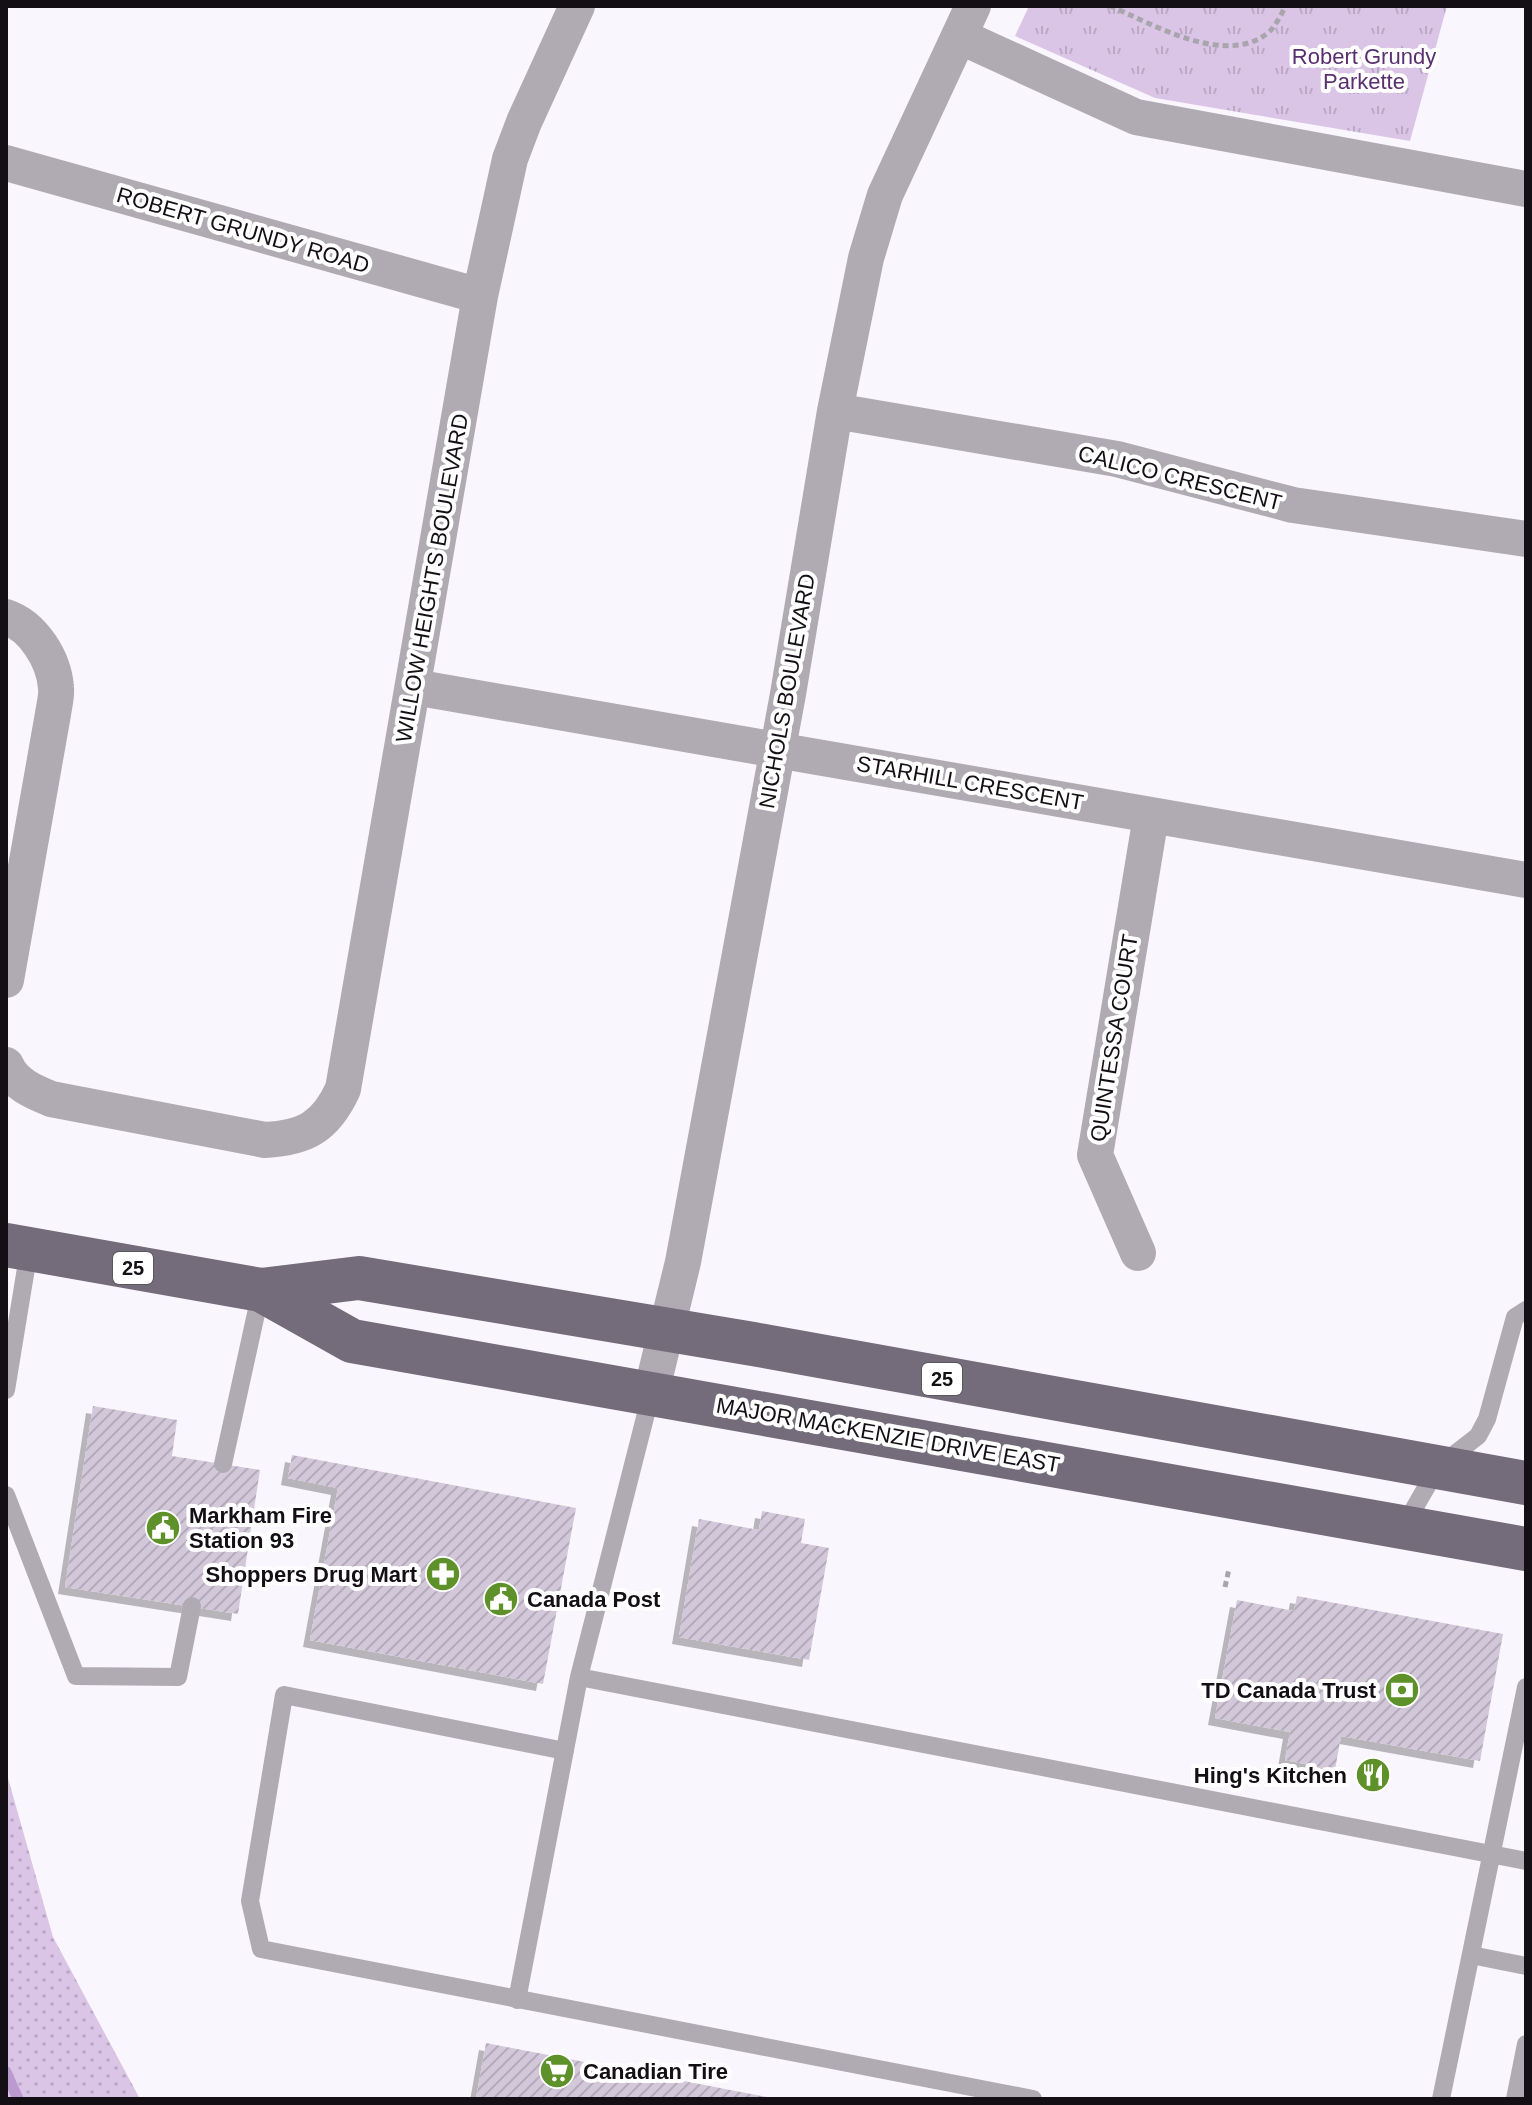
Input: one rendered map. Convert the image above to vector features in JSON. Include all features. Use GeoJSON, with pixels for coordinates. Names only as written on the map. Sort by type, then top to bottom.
{"type":"FeatureCollection","features":[{"type":"Feature","properties":{"kind":"main road","name":"MAJOR MACKENZIE DRIVE EAST"},"geometry":{"type":"LineString","coordinates":[[18,1248],[261,1290],[359,1278],[1526,1483]]}},
{"type":"Feature","properties":{"kind":"main road","name":"MAJOR MACKENZIE DRIVE EAST"},"geometry":{"type":"LineString","coordinates":[[261,1290],[352,1341],[1526,1549]]}},
{"type":"Feature","properties":{"kind":"street","name":"WILLOW HEIGHTS BOULEVARD"},"geometry":{"type":"LineString","coordinates":[[6,1065],[8,1071],[27,1088],[51,1099],[265,1140],[291,1139],[316,1127],[333,1111],[343,1089],[480,296],[510,159],[577,6]]}},
{"type":"Feature","properties":{"kind":"street"},"geometry":{"type":"LineString","coordinates":[[966,21],[1136,117],[1526,189]]}},
{"type":"Feature","properties":{"kind":"street","name":"NICHOLS BOULEVARD"},"geometry":{"type":"LineString","coordinates":[[651,1393],[683,1262],[835,411],[866,258],[897,167],[966,21]]}},
{"type":"Feature","properties":{"kind":"street","name":"ROBERT GRUNDY ROAD"},"geometry":{"type":"LineString","coordinates":[[6,163],[480,296]]}},
{"type":"Feature","properties":{"kind":"street","name":"CALICO CRESCENT"},"geometry":{"type":"LineString","coordinates":[[835,411],[1117,459],[1293,505],[1526,539]]}},
{"type":"Feature","properties":{"kind":"street"},"geometry":{"type":"LineString","coordinates":[[6,617],[33,635],[48,661],[56,687],[6,980]]}},
{"type":"Feature","properties":{"kind":"street","name":"STARHILL CRESCENT"},"geometry":{"type":"LineString","coordinates":[[414,687],[1526,880]]}},
{"type":"Feature","properties":{"kind":"street","name":"QUINTESSA COURT"},"geometry":{"type":"LineString","coordinates":[[1138,1253],[1095,1155],[1151,816]]}},
{"type":"Feature","properties":{"kind":"lane"},"geometry":{"type":"LineString","coordinates":[[6,1390],[18,1248]]}},
{"type":"Feature","properties":{"kind":"lane"},"geometry":{"type":"LineString","coordinates":[[223,1464],[261,1290]]}},
{"type":"Feature","properties":{"kind":"lane"},"geometry":{"type":"LineString","coordinates":[[1404,1526],[1438,1467],[1478,1436],[1487,1419],[1515,1317],[1526,1310]]}},
{"type":"Feature","properties":{"kind":"lane"},"geometry":{"type":"LineString","coordinates":[[517,2000],[579,1677],[651,1393]]}},
{"type":"Feature","properties":{"kind":"lane"},"geometry":{"type":"LineString","coordinates":[[6,1495],[76,1676],[178,1677],[192,1606]]}},
{"type":"Feature","properties":{"kind":"lane"},"geometry":{"type":"LineString","coordinates":[[579,1677],[1526,1861]]}},
{"type":"Feature","properties":{"kind":"lane"},"geometry":{"type":"LineString","coordinates":[[1441,2099],[1526,1687]]}},
{"type":"Feature","properties":{"kind":"lane"},"geometry":{"type":"LineString","coordinates":[[565,1751],[284,1695],[250,1901],[261,1949],[1033,2099]]}},
{"type":"Feature","properties":{"kind":"lane"},"geometry":{"type":"LineString","coordinates":[[1471,1955],[1526,1966]]}},
{"type":"Feature","properties":{"kind":"lane"},"geometry":{"type":"LineString","coordinates":[[1515,2099],[1526,2044]]}},
{"type":"Feature","properties":{"kind":"path"},"geometry":{"type":"LineString","coordinates":[[1110,6],[1203,45],[1245,45],[1270,31],[1286,6]]}},
{"type":"Feature","properties":{"kind":"path"},"geometry":{"type":"LineString","coordinates":[[1225,1587],[1229,1569]]}},
{"type":"Feature","properties":{"kind":"green space","name":"Robert Grundy Parkette"},"geometry":{"type":"Polygon","coordinates":[[[1029,6],[1447,6],[1410,141],[1155,98],[1015,36],[1029,6]]]}},
{"type":"Feature","properties":{"kind":"green space"},"geometry":{"type":"Polygon","coordinates":[[[6,1771],[53,1937],[140,2099],[6,2099],[6,1771]]]}},
{"type":"Feature","properties":{"kind":"building","name":"Markham Fire Station 93"},"geometry":{"type":"Polygon","coordinates":[[[93,1406],[177,1420],[172,1456],[260,1470],[238,1614],[65,1587],[93,1406]]]}},
{"type":"Feature","properties":{"kind":"building","name":"Shoppers Drug Mart"},"geometry":{"type":"Polygon","coordinates":[[[292,1455],[576,1508],[543,1684],[310,1640],[338,1488],[288,1478],[292,1455]]]}},
{"type":"Feature","properties":{"kind":"building"},"geometry":{"type":"Polygon","coordinates":[[[762,1511],[805,1519],[801,1543],[829,1548],[809,1660],[679,1637],[699,1519],[759,1530],[762,1511]]]}},
{"type":"Feature","properties":{"kind":"building"},"geometry":{"type":"Polygon","coordinates":[[[1297,1596],[1503,1634],[1480,1761],[1341,1736],[1335,1770],[1285,1760],[1290,1732],[1215,1718],[1237,1600],[1294,1611],[1297,1596]]]}},
{"type":"Feature","properties":{"kind":"building","name":"Canadian Tire"},"geometry":{"type":"Polygon","coordinates":[[[486,2043],[772,2098],[476,2099],[486,2043]]]}},
{"type":"Feature","properties":{"kind":"waterway"},"geometry":{"type":"LineString","coordinates":[[6,2072],[18,2099]]}},
{"type":"Feature","properties":{"kind":"place","name":"Markham Fire Station 93"},"geometry":{"type":"Point","coordinates":[163,1528]}},
{"type":"Feature","properties":{"kind":"place","name":"Shoppers Drug Mart"},"geometry":{"type":"Point","coordinates":[443,1574]}},
{"type":"Feature","properties":{"kind":"place","name":"Canada Post"},"geometry":{"type":"Point","coordinates":[501,1599]}},
{"type":"Feature","properties":{"kind":"place","name":"TD Canada Trust"},"geometry":{"type":"Point","coordinates":[1402,1690]}},
{"type":"Feature","properties":{"kind":"place","name":"Hing's Kitchen"},"geometry":{"type":"Point","coordinates":[1373,1775]}},
{"type":"Feature","properties":{"kind":"place","name":"Canadian Tire"},"geometry":{"type":"Point","coordinates":[557,2071]}}]}
